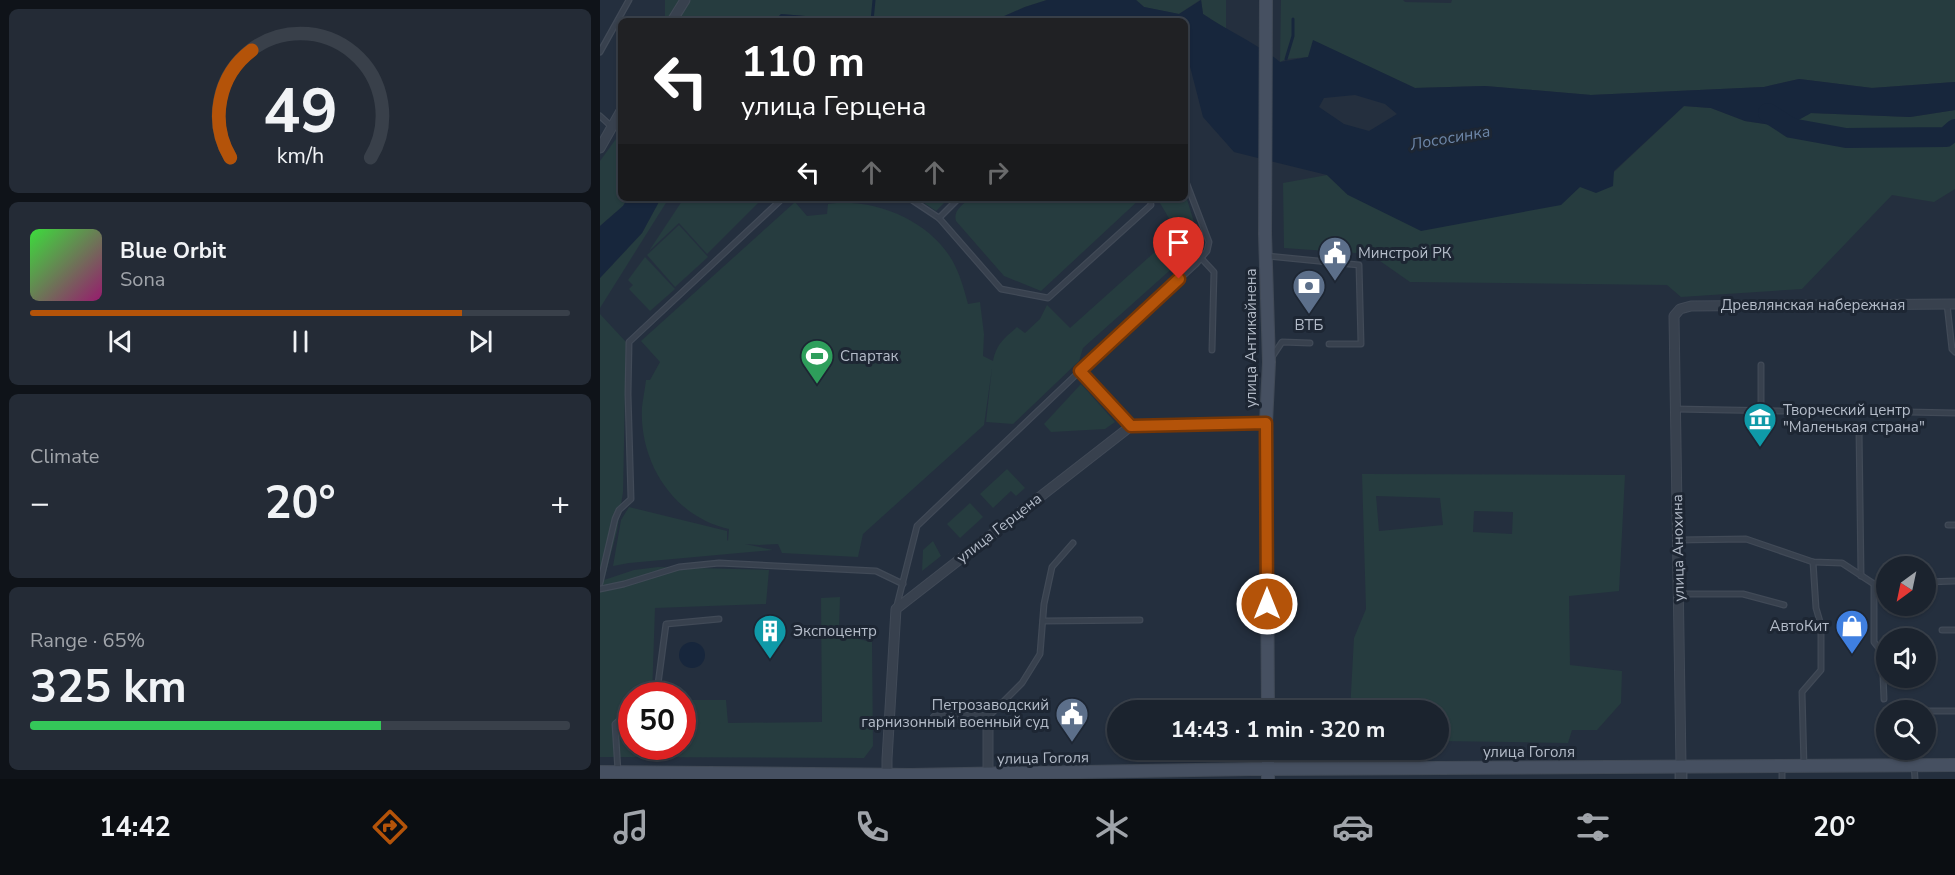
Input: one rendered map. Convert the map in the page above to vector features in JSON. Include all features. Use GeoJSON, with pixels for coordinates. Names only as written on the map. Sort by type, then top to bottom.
{"type":"FeatureCollection","features":[{"type":"Feature","properties":{"kind":"main road","name":"улица Антикайнена"},"geometry":{"type":"LineString","coordinates":[[1266,0],[1265,256],[1269,362],[1266,423],[1268,700]]}},
{"type":"Feature","properties":{"kind":"main road","name":"улица Гоголя"},"geometry":{"type":"LineString","coordinates":[[600,772],[887,777],[988,774],[1127,776],[1681,773],[1781,766],[1955,765]]}},
{"type":"Feature","properties":{"kind":"street"},"geometry":{"type":"LineString","coordinates":[[674,18],[685,0]]}},
{"type":"Feature","properties":{"kind":"street"},"geometry":{"type":"LineString","coordinates":[[600,147],[618,116]]}},
{"type":"Feature","properties":{"kind":"street","name":"Древлянская набережная"},"geometry":{"type":"LineString","coordinates":[[1674,316],[1680,309],[1691,306],[1951,304]]}},
{"type":"Feature","properties":{"kind":"street","name":"улица Анохина"},"geometry":{"type":"LineString","coordinates":[[1674,316],[1681,773]]}},
{"type":"Feature","properties":{"kind":"street"},"geometry":{"type":"LineString","coordinates":[[1131,426],[1266,423]]}},
{"type":"Feature","properties":{"kind":"street","name":"улица Герцена"},"geometry":{"type":"LineString","coordinates":[[896,609],[1131,426]]}},
{"type":"Feature","properties":{"kind":"street"},"geometry":{"type":"LineString","coordinates":[[887,777],[896,609]]}},
{"type":"Feature","properties":{"kind":"street"},"geometry":{"type":"LineString","coordinates":[[935,718],[988,717],[988,774]]}},
{"type":"Feature","properties":{"kind":"lane"},"geometry":{"type":"LineString","coordinates":[[619,18],[629,0]]}},
{"type":"Feature","properties":{"kind":"lane"},"geometry":{"type":"LineString","coordinates":[[600,52],[618,20]]}},
{"type":"Feature","properties":{"kind":"lane"},"geometry":{"type":"LineString","coordinates":[[600,116],[612,127]]}},
{"type":"Feature","properties":{"kind":"lane"},"geometry":{"type":"LineString","coordinates":[[896,609],[917,526],[1202,259],[1209,242],[1188,187]]}},
{"type":"Feature","properties":{"kind":"lane"},"geometry":{"type":"LineString","coordinates":[[600,583],[615,519],[619,510],[631,499],[629,342],[780,201]]}},
{"type":"Feature","properties":{"kind":"lane"},"geometry":{"type":"LineString","coordinates":[[914,201],[939,218],[1001,289],[1048,298],[1151,205],[1150,201]]}},
{"type":"Feature","properties":{"kind":"lane"},"geometry":{"type":"LineString","coordinates":[[939,218],[956,201]]}},
{"type":"Feature","properties":{"kind":"lane"},"geometry":{"type":"LineString","coordinates":[[1265,256],[1359,265],[1361,344],[1329,344]]}},
{"type":"Feature","properties":{"kind":"lane"},"geometry":{"type":"LineString","coordinates":[[1202,259],[1214,272],[1212,350]]}},
{"type":"Feature","properties":{"kind":"lane"},"geometry":{"type":"LineString","coordinates":[[1951,304],[1952,349],[1955,352]]}},
{"type":"Feature","properties":{"kind":"lane"},"geometry":{"type":"LineString","coordinates":[[1269,362],[1282,342],[1310,343]]}},
{"type":"Feature","properties":{"kind":"lane"},"geometry":{"type":"LineString","coordinates":[[1761,365],[1761,410]]}},
{"type":"Feature","properties":{"kind":"lane"},"geometry":{"type":"LineString","coordinates":[[1080,371],[1131,426]]}},
{"type":"Feature","properties":{"kind":"lane"},"geometry":{"type":"LineString","coordinates":[[1676,410],[1783,411]]}},
{"type":"Feature","properties":{"kind":"lane"},"geometry":{"type":"LineString","coordinates":[[1908,412],[1955,413]]}},
{"type":"Feature","properties":{"kind":"lane"},"geometry":{"type":"LineString","coordinates":[[1859,429],[1861,576]]}},
{"type":"Feature","properties":{"kind":"lane"},"geometry":{"type":"LineString","coordinates":[[1948,525],[1955,525]]}},
{"type":"Feature","properties":{"kind":"lane"},"geometry":{"type":"LineString","coordinates":[[1677,540],[1746,539],[1813,562],[1842,563],[1874,585],[1874,642],[1882,652],[1884,699]]}},
{"type":"Feature","properties":{"kind":"lane"},"geometry":{"type":"LineString","coordinates":[[988,717],[1022,683],[1040,654],[1052,567],[1073,543]]}},
{"type":"Feature","properties":{"kind":"lane"},"geometry":{"type":"LineString","coordinates":[[1804,766],[1802,692],[1821,670],[1821,625],[1816,608],[1813,562]]}},
{"type":"Feature","properties":{"kind":"lane"},"geometry":{"type":"LineString","coordinates":[[600,589],[679,567],[719,563],[876,571],[903,584]]}},
{"type":"Feature","properties":{"kind":"lane"},"geometry":{"type":"LineString","coordinates":[[1936,581],[1955,580]]}},
{"type":"Feature","properties":{"kind":"lane"},"geometry":{"type":"LineString","coordinates":[[1678,594],[1743,594],[1784,605]]}},
{"type":"Feature","properties":{"kind":"lane"},"geometry":{"type":"LineString","coordinates":[[658,682],[666,624],[718,620]]}},
{"type":"Feature","properties":{"kind":"lane"},"geometry":{"type":"LineString","coordinates":[[1043,621],[1140,620]]}},
{"type":"Feature","properties":{"kind":"lane"},"geometry":{"type":"LineString","coordinates":[[1942,630],[1955,630]]}},
{"type":"Feature","properties":{"kind":"lane"},"geometry":{"type":"LineString","coordinates":[[1936,711],[1955,711]]}},
{"type":"Feature","properties":{"kind":"lane"},"geometry":{"type":"LineString","coordinates":[[618,721],[615,724],[618,772]]}},
{"type":"Feature","properties":{"kind":"lane"},"geometry":{"type":"LineString","coordinates":[[1914,760],[1915,779]]}},
{"type":"Feature","properties":{"kind":"lane"},"geometry":{"type":"LineString","coordinates":[[1781,766],[1782,779]]}},
{"type":"Feature","properties":{"kind":"green space"},"geometry":{"type":"Polygon","coordinates":[[[665,0],[1047,0],[1000,18],[828,18],[781,14],[777,18],[665,18],[665,0]]]}},
{"type":"Feature","properties":{"kind":"green space"},"geometry":{"type":"Polygon","coordinates":[[[1136,0],[1200,0],[1179,14],[1144,7],[1136,0]]]}},
{"type":"Feature","properties":{"kind":"green space"},"geometry":{"type":"Polygon","coordinates":[[[1201,0],[1226,0],[1226,29],[1203,14],[1201,0]]]}},
{"type":"Feature","properties":{"kind":"green space"},"geometry":{"type":"Polygon","coordinates":[[[1281,0],[1403,0],[1405,2],[1451,3],[1452,0],[1955,0],[1955,82],[1872,88],[1799,79],[1764,87],[1591,95],[1485,86],[1415,88],[1314,41],[1309,57],[1286,59],[1280,62],[1281,0]]]}},
{"type":"Feature","properties":{"kind":"green space"},"geometry":{"type":"Polygon","coordinates":[[[1684,106],[1711,108],[1745,121],[1791,128],[1792,123],[1811,113],[1910,117],[1955,110],[1955,189],[1934,202],[1892,195],[1802,289],[1681,297],[1667,285],[1410,282],[1370,254],[1284,248],[1283,183],[1327,175],[1348,195],[1580,187],[1614,172],[1684,106]]]}},
{"type":"Feature","properties":{"kind":"green space"},"geometry":{"type":"Polygon","coordinates":[[[618,136],[618,201],[626,201],[600,226],[600,161],[618,136]]]}},
{"type":"Feature","properties":{"kind":"green space"},"geometry":{"type":"Polygon","coordinates":[[[659,201],[667,201],[600,308],[600,278],[642,233],[659,201]]]}},
{"type":"Feature","properties":{"kind":"green space"},"geometry":{"type":"Polygon","coordinates":[[[682,201],[739,201],[741,203],[760,201],[707,254],[679,223],[649,251],[682,201]]]}},
{"type":"Feature","properties":{"kind":"green space"},"geometry":{"type":"Polygon","coordinates":[[[921,201],[946,201],[936,211],[921,201]]]}},
{"type":"Feature","properties":{"kind":"green space"},"geometry":{"type":"Polygon","coordinates":[[[967,201],[1138,201],[1041,291],[1004,276],[956,221],[957,211],[967,201]]]}},
{"type":"Feature","properties":{"kind":"green space","name":"Спартак"},"geometry":{"type":"Polygon","coordinates":[[[1159,201],[1187,201],[1199,238],[1198,252],[1187,264],[1177,264],[1083,348],[1079,361],[1013,424],[986,422],[992,368],[984,425],[863,534],[858,557],[782,553],[778,544],[745,544],[773,550],[613,566],[621,520],[629,507],[727,531],[728,541],[729,529],[709,523],[692,513],[664,485],[654,467],[643,428],[642,407],[646,380],[650,380],[660,362],[641,341],[795,202],[807,216],[827,214],[828,204],[863,204],[881,208],[898,214],[929,233],[952,260],[960,276],[968,304],[980,302],[984,334],[983,356],[993,361],[999,345],[1005,338],[1017,327],[1025,333],[1040,319],[1047,305],[1070,328],[1177,232],[1159,201]]]}},
{"type":"Feature","properties":{"kind":"green space"},"geometry":{"type":"Polygon","coordinates":[[[679,225],[708,257],[675,287],[647,255],[679,225]]]}},
{"type":"Feature","properties":{"kind":"green space"},"geometry":{"type":"Polygon","coordinates":[[[645,257],[675,289],[650,311],[629,289],[633,285],[628,280],[645,257]]]}},
{"type":"Feature","properties":{"kind":"green space"},"geometry":{"type":"Polygon","coordinates":[[[600,314],[626,342],[623,492],[617,531],[604,580],[634,570],[658,567],[769,570],[766,604],[655,608],[652,682],[618,682],[618,757],[600,757],[600,314]]]}},
{"type":"Feature","properties":{"kind":"green space"},"geometry":{"type":"Polygon","coordinates":[[[1081,384],[1115,422],[1105,429],[1051,432],[1044,424],[1081,384]]]}},
{"type":"Feature","properties":{"kind":"green space"},"geometry":{"type":"Polygon","coordinates":[[[1007,469],[1025,488],[1016,496],[1011,491],[993,508],[980,494],[1007,469]]]}},
{"type":"Feature","properties":{"kind":"green space"},"geometry":{"type":"Polygon","coordinates":[[[1362,474],[1625,475],[1619,591],[1569,596],[1570,665],[1622,671],[1621,703],[1597,730],[1572,730],[1568,743],[1449,741],[1449,700],[1351,700],[1354,638],[1366,609],[1362,474]],[[1376,496],[1379,531],[1443,525],[1440,498],[1376,496]],[[1474,511],[1473,532],[1512,534],[1513,512],[1474,511]]]}},
{"type":"Feature","properties":{"kind":"green space"},"geometry":{"type":"Polygon","coordinates":[[[970,503],[983,517],[960,538],[947,524],[970,503]]]}},
{"type":"Feature","properties":{"kind":"green space"},"geometry":{"type":"Polygon","coordinates":[[[933,541],[941,556],[922,571],[923,550],[933,541]]]}},
{"type":"Feature","properties":{"kind":"green space"},"geometry":{"type":"Polygon","coordinates":[[[840,597],[839,630],[849,637],[872,642],[873,746],[864,758],[696,757],[696,700],[726,700],[728,723],[822,722],[821,598],[840,597]]]}},
{"type":"Feature","properties":{"kind":"water"},"geometry":{"type":"Polygon","coordinates":[[[1047,0],[1136,0],[1144,7],[1179,14],[1201,0],[1203,14],[1280,62],[1308,57],[1313,40],[1415,88],[1485,86],[1591,95],[1764,87],[1799,79],[1872,88],[1955,82],[1955,110],[1910,117],[1811,113],[1793,123],[1791,128],[1745,121],[1711,108],[1684,106],[1614,171],[1613,186],[1596,193],[1580,187],[1561,205],[1421,231],[1348,195],[1327,175],[1234,152],[1203,117],[1188,59],[1188,18],[1000,18],[1047,0]],[[1355,95],[1324,98],[1319,107],[1344,124],[1369,131],[1397,114],[1385,104],[1355,95]]]}},
{"type":"Feature","properties":{"kind":"water"},"geometry":{"type":"Polygon","coordinates":[[[781,14],[828,18],[777,18],[781,14]]]}},
{"type":"Feature","properties":{"kind":"water"},"geometry":{"type":"Polygon","coordinates":[[[626,201],[659,201],[642,233],[600,278],[600,226],[626,201]]]}},
{"type":"Feature","properties":{"kind":"water"},"geometry":{"type":"Polygon","coordinates":[[[692,642],[701,646],[705,655],[701,664],[692,668],[683,664],[679,655],[683,646],[692,642]]]}},
{"type":"Feature","properties":{"kind":"waterway"},"geometry":{"type":"LineString","coordinates":[[872,18],[874,0]]}},
{"type":"Feature","properties":{"kind":"waterway"},"geometry":{"type":"LineString","coordinates":[[1286,59],[1293,36],[1293,19]]}},
{"type":"Feature","properties":{"kind":"waterway","name":"Лососинка"},"geometry":{"type":"LineString","coordinates":[[1768,113],[1791,128],[1846,138],[1946,137],[1955,129]]}},
{"type":"Feature","properties":{"kind":"place","name":"Минстрой РК"},"geometry":{"type":"Point","coordinates":[1335,282]}},
{"type":"Feature","properties":{"kind":"place","name":"ВТБ"},"geometry":{"type":"Point","coordinates":[1309,315]}},
{"type":"Feature","properties":{"kind":"place","name":"Спартак"},"geometry":{"type":"Point","coordinates":[817,385]}},
{"type":"Feature","properties":{"kind":"place","name":"Творческий центр \"Маленькая страна\""},"geometry":{"type":"Point","coordinates":[1760,448]}},
{"type":"Feature","properties":{"kind":"place","name":"АвтоКит"},"geometry":{"type":"Point","coordinates":[1852,655]}},
{"type":"Feature","properties":{"kind":"place","name":"Экспоцентр"},"geometry":{"type":"Point","coordinates":[770,660]}},
{"type":"Feature","properties":{"kind":"place","name":"Петрозаводский гарнизонный военный суд"},"geometry":{"type":"Point","coordinates":[1072,743]}},
{"type":"Feature","properties":{"kind":"route"},"geometry":{"type":"LineString","coordinates":[[1179,279],[1080,371],[1131,426],[1266,423],[1267,604]]}}]}
